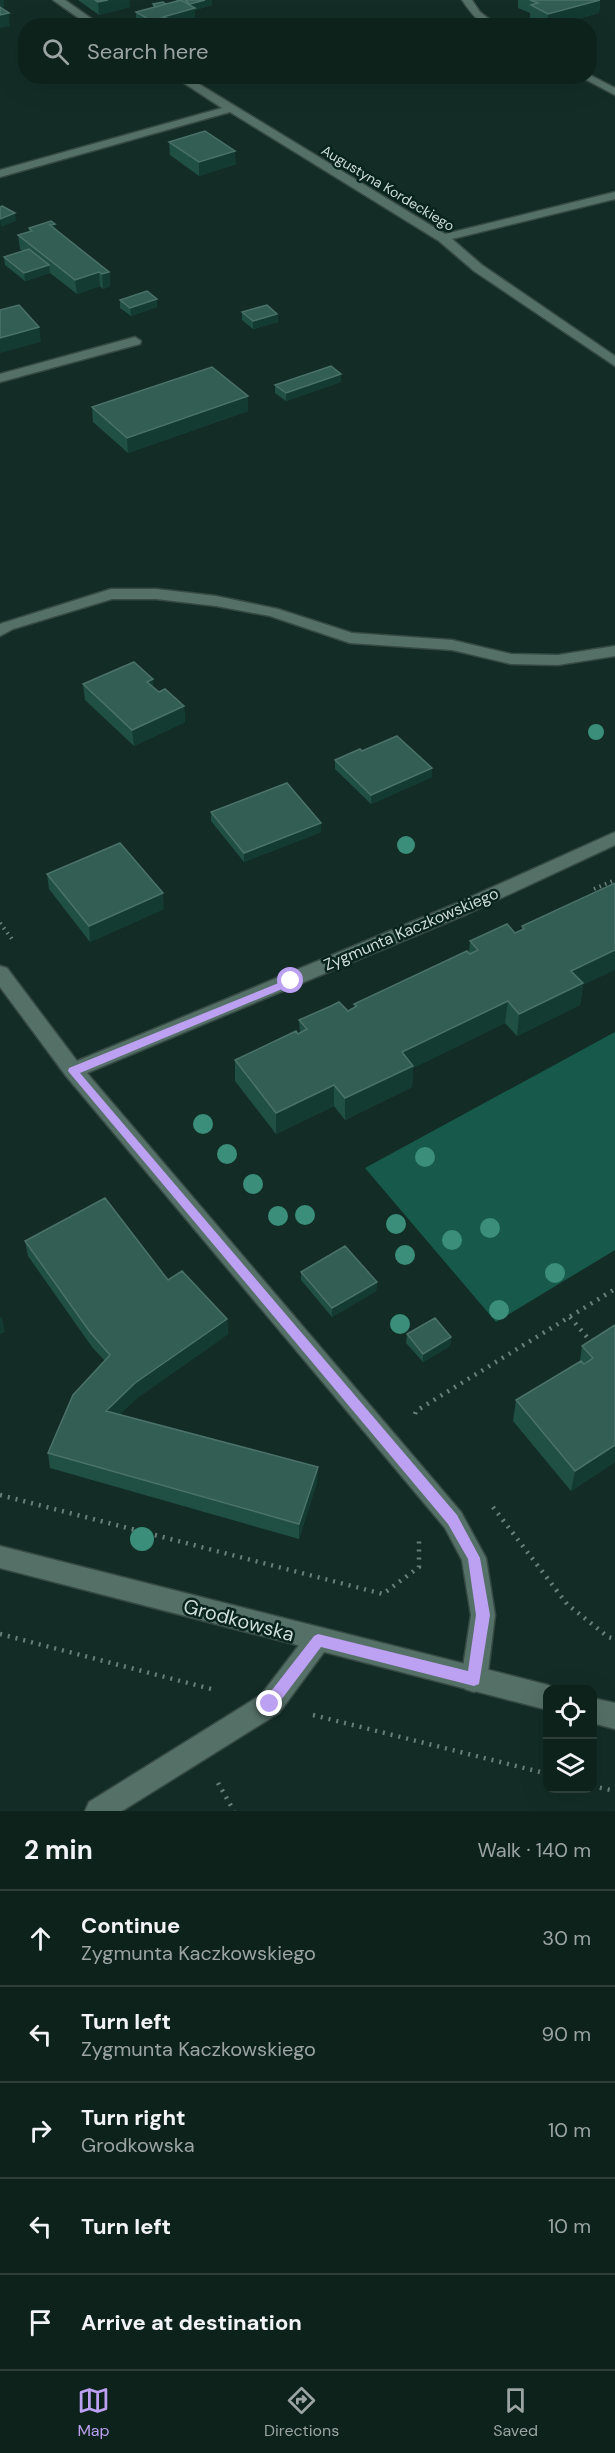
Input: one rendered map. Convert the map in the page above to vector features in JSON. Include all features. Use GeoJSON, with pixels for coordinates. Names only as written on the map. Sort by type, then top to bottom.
{"type":"FeatureCollection","features":[{"type":"Feature","properties":{"kind":"street"},"geometry":{"type":"LineString","coordinates":[[58,0],[85,18]]}},
{"type":"Feature","properties":{"kind":"street"},"geometry":{"type":"LineString","coordinates":[[467,0],[483,18]]}},
{"type":"Feature","properties":{"kind":"street"},"geometry":{"type":"LineString","coordinates":[[597,83],[615,92]]}},
{"type":"Feature","properties":{"kind":"street","name":"Augustyna Kordeckiego"},"geometry":{"type":"LineString","coordinates":[[190,84],[443,238],[478,268],[615,362]]}},
{"type":"Feature","properties":{"kind":"street"},"geometry":{"type":"LineString","coordinates":[[0,174],[229,109]]}},
{"type":"Feature","properties":{"kind":"street"},"geometry":{"type":"LineString","coordinates":[[443,238],[615,195]]}},
{"type":"Feature","properties":{"kind":"street"},"geometry":{"type":"LineString","coordinates":[[0,378],[135,341]]}},
{"type":"Feature","properties":{"kind":"street"},"geometry":{"type":"LineString","coordinates":[[0,632],[8,626],[111,594],[156,594],[216,601],[273,612],[350,638],[452,645],[511,659],[558,660],[615,651]]}},
{"type":"Feature","properties":{"kind":"street","name":"Zygmunta Kaczkowskiego"},"geometry":{"type":"LineString","coordinates":[[73,1071],[461,909],[615,838]]}},
{"type":"Feature","properties":{"kind":"street"},"geometry":{"type":"LineString","coordinates":[[0,973],[73,1071],[453,1520],[474,1558],[483,1615],[474,1680]]}},
{"type":"Feature","properties":{"kind":"street","name":"Grodkowska"},"geometry":{"type":"LineString","coordinates":[[0,1557],[543,1697]]}},
{"type":"Feature","properties":{"kind":"street"},"geometry":{"type":"LineString","coordinates":[[98,1811],[270,1704],[318,1640]]}},
{"type":"Feature","properties":{"kind":"street"},"geometry":{"type":"LineString","coordinates":[[597,1711],[615,1716]]}},
{"type":"Feature","properties":{"kind":"path"},"geometry":{"type":"LineString","coordinates":[[414,1413],[615,1289]]}},
{"type":"Feature","properties":{"kind":"path"},"geometry":{"type":"LineString","coordinates":[[570,1317],[593,1344]]}},
{"type":"Feature","properties":{"kind":"path"},"geometry":{"type":"LineString","coordinates":[[0,1495],[384,1594],[419,1567],[419,1539]]}},
{"type":"Feature","properties":{"kind":"path"},"geometry":{"type":"LineString","coordinates":[[487,1500],[567,1604],[608,1637],[615,1639]]}},
{"type":"Feature","properties":{"kind":"path"},"geometry":{"type":"LineString","coordinates":[[597,1787],[615,1791]]}},
{"type":"Feature","properties":{"kind":"green space"},"geometry":{"type":"Polygon","coordinates":[[[615,1032],[615,1250],[496,1322],[365,1168],[615,1032]]]}},
{"type":"Feature","properties":{"kind":"building"},"geometry":{"type":"Polygon","coordinates":[[[181,0],[195,8],[163,17],[166,18],[146,18],[136,12],[181,0]]]}},
{"type":"Feature","properties":{"kind":"building"},"geometry":{"type":"Polygon","coordinates":[[[185,0],[205,0],[190,4],[185,0]]]}},
{"type":"Feature","properties":{"kind":"building"},"geometry":{"type":"Polygon","coordinates":[[[530,0],[600,0],[548,14],[531,5],[538,3],[530,0]]]}},
{"type":"Feature","properties":{"kind":"building"},"geometry":{"type":"Polygon","coordinates":[[[163,2],[166,4],[156,7],[153,4],[163,2]]]}},
{"type":"Feature","properties":{"kind":"building"},"geometry":{"type":"Polygon","coordinates":[[[0,7],[9,13],[0,15],[0,7]]]}},
{"type":"Feature","properties":{"kind":"building"},"geometry":{"type":"Polygon","coordinates":[[[205,131],[235,151],[199,162],[169,142],[205,131]]]}},
{"type":"Feature","properties":{"kind":"building"},"geometry":{"type":"Polygon","coordinates":[[[0,207],[15,213],[0,219],[0,207]]]}},
{"type":"Feature","properties":{"kind":"building"},"geometry":{"type":"Polygon","coordinates":[[[51,221],[55,224],[50,225],[109,272],[102,274],[99,272],[75,280],[18,235],[32,231],[29,228],[51,221]]]}},
{"type":"Feature","properties":{"kind":"building"},"geometry":{"type":"Polygon","coordinates":[[[29,249],[49,265],[24,273],[4,257],[29,249]]]}},
{"type":"Feature","properties":{"kind":"building"},"geometry":{"type":"Polygon","coordinates":[[[147,291],[157,299],[130,308],[120,300],[147,291]]]}},
{"type":"Feature","properties":{"kind":"building"},"geometry":{"type":"Polygon","coordinates":[[[19,305],[39,327],[0,338],[0,310],[19,305]]]}},
{"type":"Feature","properties":{"kind":"building"},"geometry":{"type":"Polygon","coordinates":[[[267,305],[277,314],[253,321],[242,312],[267,305]]]}},
{"type":"Feature","properties":{"kind":"building"},"geometry":{"type":"Polygon","coordinates":[[[331,366],[341,374],[286,393],[275,385],[331,366]]]}},
{"type":"Feature","properties":{"kind":"building"},"geometry":{"type":"Polygon","coordinates":[[[212,367],[248,396],[127,438],[92,407],[212,367]]]}},
{"type":"Feature","properties":{"kind":"building"},"geometry":{"type":"Polygon","coordinates":[[[134,662],[153,679],[147,682],[159,692],[165,689],[184,706],[132,730],[83,684],[134,662]]]}},
{"type":"Feature","properties":{"kind":"building"},"geometry":{"type":"Polygon","coordinates":[[[397,736],[432,768],[371,795],[335,760],[360,749],[362,751],[397,736]]]}},
{"type":"Feature","properties":{"kind":"building"},"geometry":{"type":"Polygon","coordinates":[[[287,783],[321,823],[244,853],[211,812],[287,783]]]}},
{"type":"Feature","properties":{"kind":"building"},"geometry":{"type":"Polygon","coordinates":[[[120,843],[163,893],[89,926],[47,874],[120,843]]]}},
{"type":"Feature","properties":{"kind":"building"},"geometry":{"type":"Polygon","coordinates":[[[615,883],[615,950],[571,971],[583,983],[519,1014],[508,1001],[402,1052],[413,1066],[345,1098],[334,1085],[276,1113],[235,1060],[296,1031],[298,1034],[307,1029],[299,1020],[339,1002],[348,1011],[357,1006],[354,1004],[467,951],[470,954],[478,950],[470,941],[507,924],[515,933],[524,929],[522,926],[615,883]]]}},
{"type":"Feature","properties":{"kind":"building"},"geometry":{"type":"Polygon","coordinates":[[[105,1198],[168,1280],[182,1271],[227,1319],[135,1383],[106,1411],[318,1467],[299,1524],[48,1453],[73,1395],[110,1355],[90,1332],[25,1241],[105,1198]]]}},
{"type":"Feature","properties":{"kind":"building"},"geometry":{"type":"Polygon","coordinates":[[[345,1246],[377,1282],[332,1308],[301,1272],[345,1246]]]}},
{"type":"Feature","properties":{"kind":"building"},"geometry":{"type":"Polygon","coordinates":[[[435,1318],[451,1337],[423,1354],[407,1334],[435,1318]]]}},
{"type":"Feature","properties":{"kind":"building"},"geometry":{"type":"Polygon","coordinates":[[[615,1325],[615,1445],[575,1471],[516,1400],[581,1361],[584,1364],[593,1358],[582,1346],[615,1325]]]}},
{"type":"Feature","properties":{"kind":"route"},"geometry":{"type":"LineString","coordinates":[[270,1704],[318,1640],[474,1680],[483,1615],[474,1558],[453,1520],[73,1071],[291,981]]}}]}
